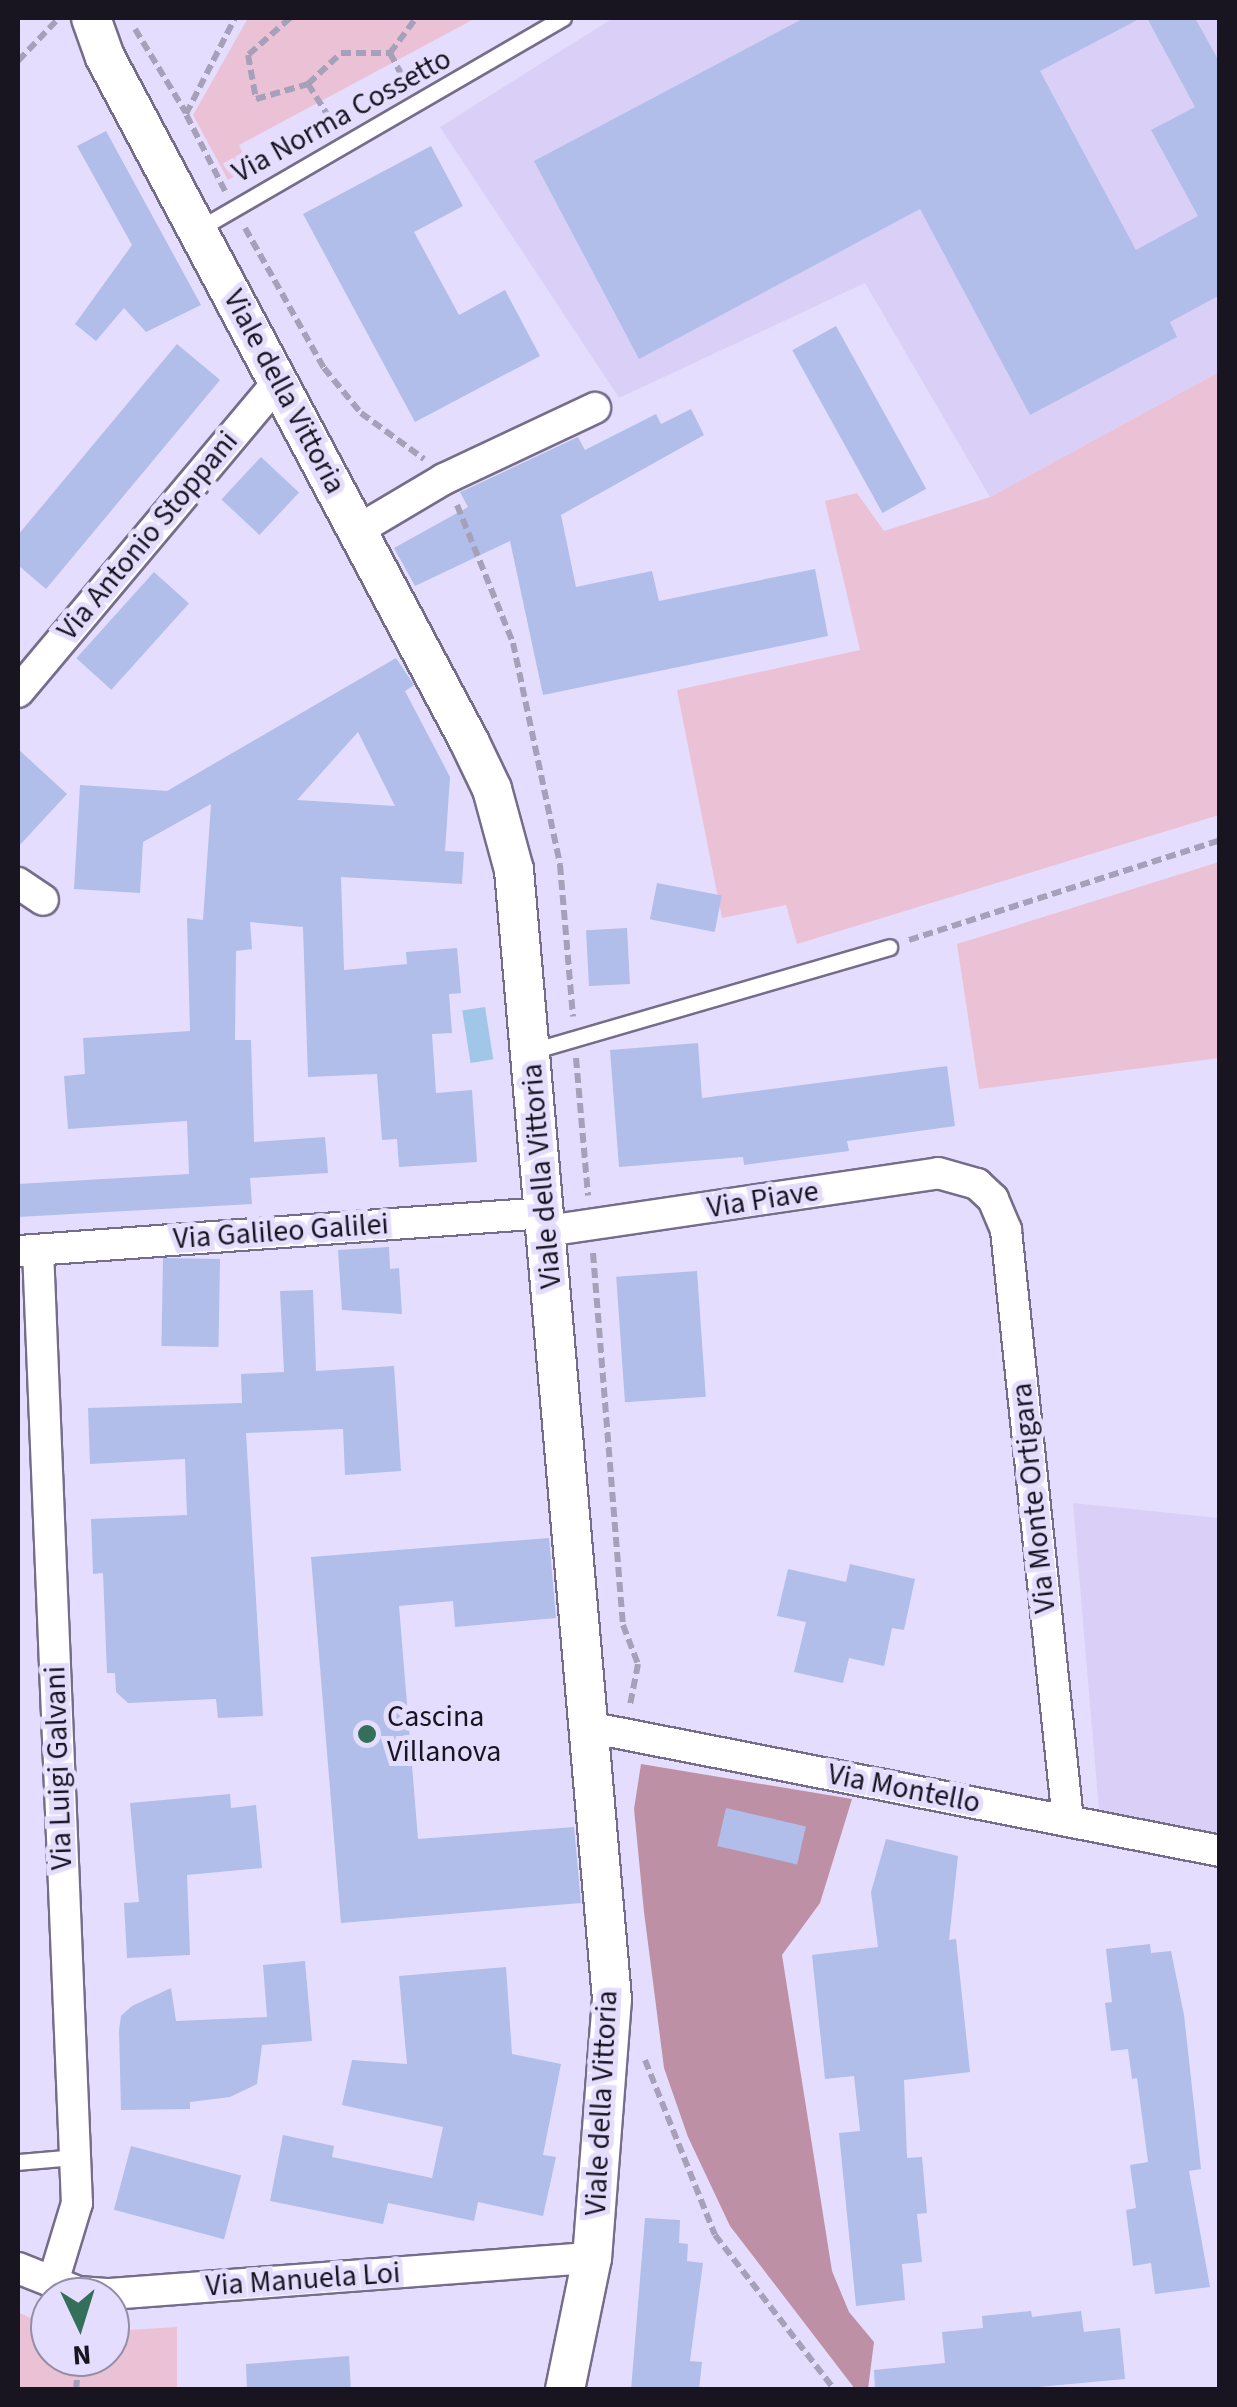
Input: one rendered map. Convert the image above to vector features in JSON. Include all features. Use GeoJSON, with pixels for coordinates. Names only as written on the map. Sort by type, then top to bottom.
{"type":"FeatureCollection","features":[{"type":"Feature","properties":{"kind":"street","name":"Viale della Vittoria"},"geometry":{"type":"LineString","coordinates":[[60,18],[104,58]]}},
{"type":"Feature","properties":{"kind":"street","name":"Viale della Vittoria"},"geometry":{"type":"LineString","coordinates":[[91,18],[104,58],[358,530],[497,804],[514,870],[612,2000],[592,2258],[566,2390]]}},
{"type":"Feature","properties":{"kind":"street","name":"Via Antonio Stoppani"},"geometry":{"type":"LineString","coordinates":[[18,692],[278,381]]}},
{"type":"Feature","properties":{"kind":"street"},"geometry":{"type":"LineString","coordinates":[[358,530],[444,479],[595,408]]}},
{"type":"Feature","properties":{"kind":"street"},"geometry":{"type":"LineString","coordinates":[[18,882],[43,900]]}},
{"type":"Feature","properties":{"kind":"street","name":"Via Piave"},"geometry":{"type":"LineString","coordinates":[[546,1222],[938,1173],[977,1184]]}},
{"type":"Feature","properties":{"kind":"street","name":"Via Monte Ortigara"},"geometry":{"type":"LineString","coordinates":[[977,1184],[992,1200],[1006,1230],[1068,1822]]}},
{"type":"Feature","properties":{"kind":"street","name":"Via Galileo Galilei"},"geometry":{"type":"LineString","coordinates":[[28,1251],[546,1222]]}},
{"type":"Feature","properties":{"kind":"street","name":"Via Luigi Galvani"},"geometry":{"type":"LineString","coordinates":[[28,1251],[75,2157],[72,2235],[56,2277]]}},
{"type":"Feature","properties":{"kind":"street","name":"Via Montello"},"geometry":{"type":"LineString","coordinates":[[588,1727],[1220,1851]]}},
{"type":"Feature","properties":{"kind":"street","name":"Via Manuela Loi"},"geometry":{"type":"LineString","coordinates":[[130,2293],[592,2258]]}},
{"type":"Feature","properties":{"kind":"lane","name":"Via Norma Cossetto"},"geometry":{"type":"LineString","coordinates":[[197,230],[563,18]]}},
{"type":"Feature","properties":{"kind":"lane"},"geometry":{"type":"LineString","coordinates":[[532,1050],[889,948]]}},
{"type":"Feature","properties":{"kind":"lane"},"geometry":{"type":"LineString","coordinates":[[18,2162],[75,2157]]}},
{"type":"Feature","properties":{"kind":"path"},"geometry":{"type":"LineString","coordinates":[[18,61],[60,18]]}},
{"type":"Feature","properties":{"kind":"path"},"geometry":{"type":"LineString","coordinates":[[128,18],[186,114]]}},
{"type":"Feature","properties":{"kind":"path"},"geometry":{"type":"LineString","coordinates":[[290,18],[248,55],[248,73],[256,100],[308,84],[341,53],[390,53],[416,18]]}},
{"type":"Feature","properties":{"kind":"path"},"geometry":{"type":"LineString","coordinates":[[308,84],[345,146]]}},
{"type":"Feature","properties":{"kind":"path"},"geometry":{"type":"LineString","coordinates":[[889,948],[1220,840]]}},
{"type":"Feature","properties":{"kind":"shaded area"},"geometry":{"type":"Polygon","coordinates":[[[248,18],[476,18],[239,145],[250,167],[228,180],[193,115],[248,18]]]}},
{"type":"Feature","properties":{"kind":"shaded area"},"geometry":{"type":"Polygon","coordinates":[[[613,18],[1219,18],[1219,372],[990,497],[865,283],[619,398],[440,127],[613,18]]]}},
{"type":"Feature","properties":{"kind":"shaded area"},"geometry":{"type":"Polygon","coordinates":[[[1219,372],[1219,815],[797,944],[786,905],[722,918],[677,690],[860,650],[825,501],[857,493],[884,531],[990,497],[1219,372]]]}},
{"type":"Feature","properties":{"kind":"shaded area"},"geometry":{"type":"Polygon","coordinates":[[[1219,862],[1219,1058],[979,1089],[957,944],[1219,862]]]}},
{"type":"Feature","properties":{"kind":"shaded area"},"geometry":{"type":"Polygon","coordinates":[[[1073,1503],[1219,1518],[1219,1835],[1099,1811],[1073,1503]]]}},
{"type":"Feature","properties":{"kind":"shaded area"},"geometry":{"type":"Polygon","coordinates":[[[641,1764],[852,1799],[820,1903],[782,1955],[832,2271],[849,2312],[874,2342],[868,2389],[855,2389],[730,2226],[688,2137],[664,2068],[644,1912],[634,1809],[641,1764]]]}},
{"type":"Feature","properties":{"kind":"shaded area"},"geometry":{"type":"Polygon","coordinates":[[[18,2312],[30,2318],[30,2377],[130,2377],[130,2330],[177,2327],[177,2389],[18,2389],[18,2312]]]}},
{"type":"Feature","properties":{"kind":"water"},"geometry":{"type":"Polygon","coordinates":[[[485,1007],[493,1059],[471,1063],[462,1011],[485,1007]]]}},
{"type":"Feature","properties":{"kind":"building"},"geometry":{"type":"Polygon","coordinates":[[[804,18],[1141,18],[1040,71],[1136,250],[1198,216],[1151,130],[1195,107],[1147,18],[1195,18],[1220,63],[1220,295],[1170,322],[1177,337],[1030,415],[920,209],[639,359],[534,161],[804,18]]]}},
{"type":"Feature","properties":{"kind":"building"},"geometry":{"type":"Polygon","coordinates":[[[106,131],[201,305],[146,332],[124,308],[96,341],[75,324],[132,245],[77,146],[106,131]]]}},
{"type":"Feature","properties":{"kind":"building"},"geometry":{"type":"Polygon","coordinates":[[[431,146],[463,206],[414,232],[459,315],[505,290],[540,356],[415,422],[303,214],[431,146]]]}},
{"type":"Feature","properties":{"kind":"building"},"geometry":{"type":"Polygon","coordinates":[[[836,326],[926,489],[882,513],[792,350],[836,326]]]}},
{"type":"Feature","properties":{"kind":"building"},"geometry":{"type":"Polygon","coordinates":[[[177,344],[220,380],[46,589],[18,565],[18,535],[177,344]]]}},
{"type":"Feature","properties":{"kind":"building"},"geometry":{"type":"Polygon","coordinates":[[[691,409],[704,435],[561,515],[576,587],[652,571],[659,601],[815,569],[828,636],[543,695],[510,541],[415,586],[394,548],[468,507],[460,492],[578,437],[585,450],[656,414],[661,424],[691,409]]]}},
{"type":"Feature","properties":{"kind":"building"},"geometry":{"type":"Polygon","coordinates":[[[261,457],[299,492],[259,535],[221,499],[261,457]]]}},
{"type":"Feature","properties":{"kind":"building"},"geometry":{"type":"Polygon","coordinates":[[[154,572],[189,603],[111,690],[76,658],[154,572]]]}},
{"type":"Feature","properties":{"kind":"building"},"geometry":{"type":"Polygon","coordinates":[[[396,658],[414,685],[405,691],[450,777],[445,851],[464,852],[462,884],[341,877],[344,970],[407,964],[406,952],[457,948],[461,993],[449,994],[452,1033],[432,1034],[436,1093],[472,1090],[477,1162],[399,1167],[397,1139],[382,1140],[377,1074],[308,1077],[303,927],[250,922],[252,949],[236,951],[235,1040],[251,1040],[254,1142],[325,1137],[328,1173],[250,1178],[252,1204],[18,1217],[18,1184],[189,1174],[187,1121],[68,1129],[64,1076],[85,1074],[83,1038],[190,1031],[187,918],[203,920],[211,804],[143,842],[140,893],[74,889],[80,785],[167,791],[396,658]],[[358,732],[297,800],[395,806],[358,732]]]}},
{"type":"Feature","properties":{"kind":"building"},"geometry":{"type":"Polygon","coordinates":[[[18,749],[67,794],[18,847],[18,749]]]}},
{"type":"Feature","properties":{"kind":"building"},"geometry":{"type":"Polygon","coordinates":[[[657,883],[722,896],[715,932],[650,919],[657,883]]]}},
{"type":"Feature","properties":{"kind":"building"},"geometry":{"type":"Polygon","coordinates":[[[627,928],[630,984],[589,986],[586,930],[627,928]]]}},
{"type":"Feature","properties":{"kind":"building"},"geometry":{"type":"Polygon","coordinates":[[[698,1043],[702,1098],[947,1066],[955,1126],[847,1141],[849,1151],[744,1165],[743,1157],[619,1167],[610,1050],[698,1043]]]}},
{"type":"Feature","properties":{"kind":"building"},"geometry":{"type":"Polygon","coordinates":[[[389,1247],[390,1269],[399,1268],[402,1314],[342,1310],[338,1250],[389,1247]]]}},
{"type":"Feature","properties":{"kind":"building"},"geometry":{"type":"Polygon","coordinates":[[[163,1258],[220,1259],[218,1347],[161,1346],[163,1258]]]}},
{"type":"Feature","properties":{"kind":"building"},"geometry":{"type":"Polygon","coordinates":[[[697,1271],[706,1397],[625,1402],[616,1277],[697,1271]]]}},
{"type":"Feature","properties":{"kind":"building"},"geometry":{"type":"Polygon","coordinates":[[[313,1290],[316,1371],[394,1366],[401,1471],[345,1475],[343,1429],[246,1433],[263,1716],[218,1718],[216,1699],[128,1703],[116,1692],[115,1673],[107,1673],[103,1573],[93,1574],[91,1519],[187,1515],[185,1459],[90,1464],[88,1408],[242,1403],[241,1374],[284,1372],[280,1291],[313,1290]]]}},
{"type":"Feature","properties":{"kind":"building"},"geometry":{"type":"Polygon","coordinates":[[[549,1538],[556,1618],[455,1627],[453,1601],[399,1606],[418,1839],[574,1827],[581,1903],[341,1923],[311,1557],[549,1538]]]}},
{"type":"Feature","properties":{"kind":"building"},"geometry":{"type":"Polygon","coordinates":[[[850,1564],[915,1579],[904,1630],[892,1628],[884,1666],[849,1658],[843,1683],[794,1672],[806,1622],[777,1616],[788,1569],[846,1582],[850,1564]]]}},
{"type":"Feature","properties":{"kind":"building"},"geometry":{"type":"Polygon","coordinates":[[[230,1794],[231,1808],[256,1805],[262,1868],[187,1875],[190,1955],[127,1958],[124,1903],[139,1902],[130,1803],[230,1794]]]}},
{"type":"Feature","properties":{"kind":"building"},"geometry":{"type":"Polygon","coordinates":[[[726,1808],[806,1826],[797,1864],[717,1846],[726,1808]]]}},
{"type":"Feature","properties":{"kind":"building"},"geometry":{"type":"Polygon","coordinates":[[[886,1839],[958,1856],[949,1940],[956,1939],[970,2072],[904,2080],[907,2158],[922,2157],[927,2213],[917,2214],[922,2262],[902,2264],[905,2300],[856,2306],[839,2133],[860,2131],[854,2076],[825,2079],[812,1955],[878,1947],[871,1892],[886,1839]]]}},
{"type":"Feature","properties":{"kind":"building"},"geometry":{"type":"Polygon","coordinates":[[[1150,1944],[1151,1953],[1171,1951],[1184,2015],[1201,2169],[1189,2171],[1210,2287],[1155,2294],[1151,2263],[1133,2266],[1126,2210],[1136,2208],[1130,2165],[1148,2162],[1137,2078],[1132,2079],[1128,2049],[1111,2051],[1105,2003],[1112,2002],[1106,1949],[1150,1944]]]}},
{"type":"Feature","properties":{"kind":"building"},"geometry":{"type":"Polygon","coordinates":[[[305,1961],[312,2041],[262,2045],[257,2084],[230,2097],[190,2102],[190,2109],[121,2110],[119,2030],[121,2016],[132,2006],[171,1988],[176,2021],[267,2017],[263,1965],[305,1961]]]}},
{"type":"Feature","properties":{"kind":"building"},"geometry":{"type":"Polygon","coordinates":[[[506,1967],[512,2054],[561,2064],[543,2155],[556,2157],[543,2216],[478,2202],[474,2221],[388,2203],[383,2224],[270,2201],[283,2135],[334,2146],[332,2157],[432,2178],[443,2127],[342,2105],[352,2060],[407,2064],[399,1976],[506,1967]]]}},
{"type":"Feature","properties":{"kind":"building"},"geometry":{"type":"Polygon","coordinates":[[[131,2146],[241,2176],[224,2239],[114,2210],[131,2146]]]}},
{"type":"Feature","properties":{"kind":"building"},"geometry":{"type":"Polygon","coordinates":[[[645,2218],[680,2220],[679,2243],[688,2244],[687,2261],[703,2263],[690,2361],[702,2362],[699,2390],[631,2390],[645,2218]]]}},
{"type":"Feature","properties":{"kind":"building"},"geometry":{"type":"Polygon","coordinates":[[[1031,2311],[1032,2317],[1081,2311],[1084,2332],[1120,2328],[1125,2379],[1005,2390],[875,2390],[874,2370],[945,2363],[942,2332],[983,2328],[982,2316],[1031,2311]]]}},
{"type":"Feature","properties":{"kind":"building"},"geometry":{"type":"Polygon","coordinates":[[[349,2356],[351,2390],[247,2390],[246,2364],[349,2356]]]}},
{"type":"Feature","properties":{"kind":"place","name":"Cascina Villanova"},"geometry":{"type":"Point","coordinates":[367,1734]}}]}
